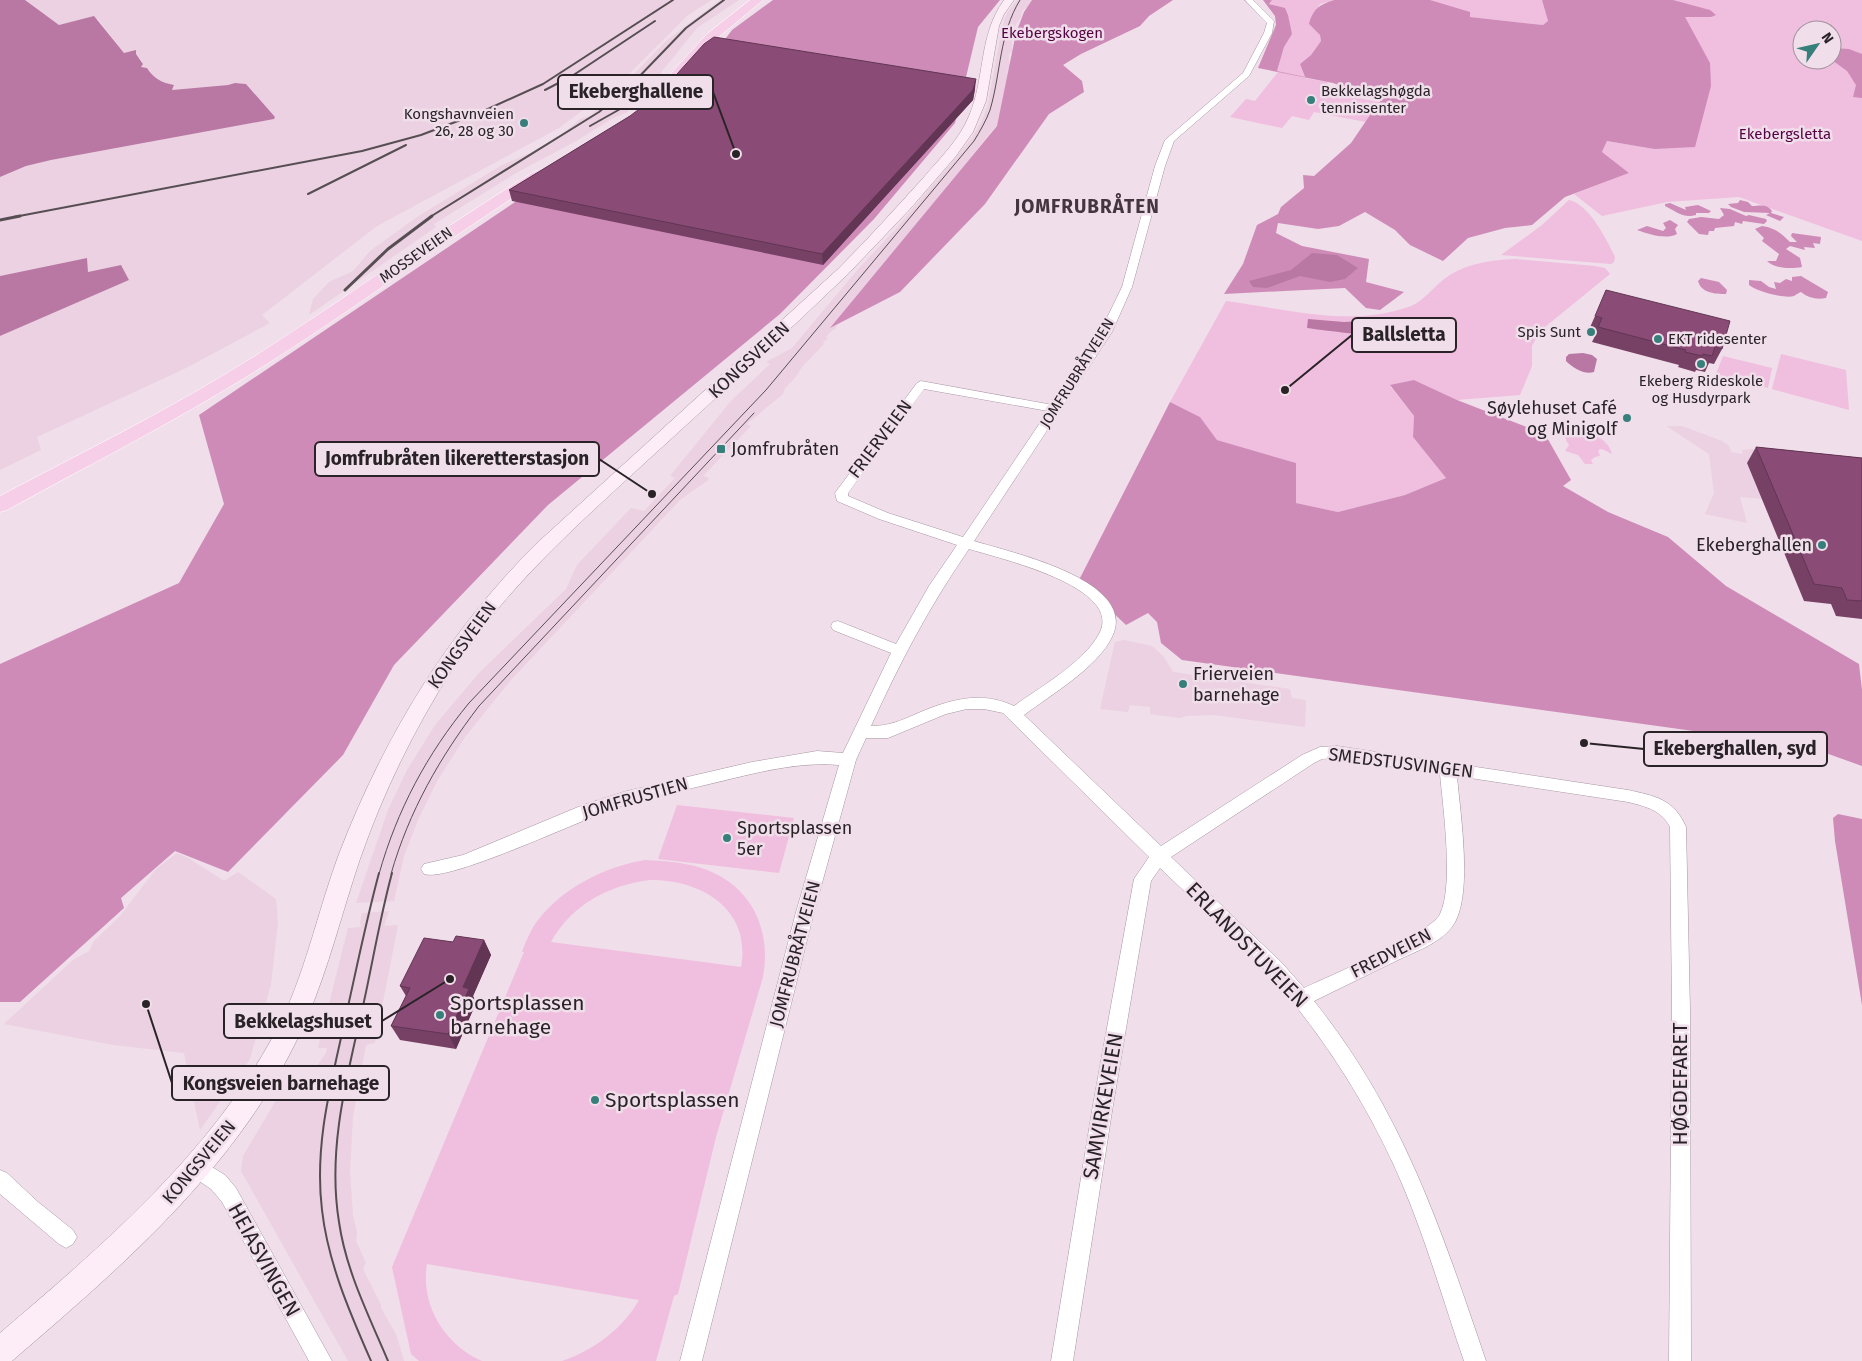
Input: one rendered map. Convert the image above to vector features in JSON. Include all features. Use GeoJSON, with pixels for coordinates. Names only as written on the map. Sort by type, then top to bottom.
{"type":"FeatureCollection","features":[{"type":"Feature","properties":{"kind":"highway"},"geometry":{"type":"LineString","coordinates":[[648,105],[711,36],[757,0]]}},
{"type":"Feature","properties":{"kind":"highway","name":"MOSSEVEIEN"},"geometry":{"type":"LineString","coordinates":[[0,505],[183,406],[260,361],[458,226],[548,169]]}},
{"type":"Feature","properties":{"kind":"highway","name":"MOSSEVEIEN"},"geometry":{"type":"LineString","coordinates":[[0,498],[50,477]]}},
{"type":"Feature","properties":{"kind":"main road","name":"KONGSVEIEN"},"geometry":{"type":"LineString","coordinates":[[0,1352],[127,1241],[197,1168],[257,1088],[284,1041],[303,997],[370,802],[409,723],[455,651],[490,606],[541,549],[854,261],[886,229],[947,158],[964,137],[975,116],[994,26],[999,14],[1009,0]]}},
{"type":"Feature","properties":{"kind":"street","name":"JOMFRUBRÅTVEIEN"},"geometry":{"type":"LineString","coordinates":[[691,1361],[805,912],[848,760],[899,651],[934,589],[1106,332],[1125,292],[1160,166],[1170,140],[1246,74],[1268,33],[1271,23],[1249,0]]}},
{"type":"Feature","properties":{"kind":"street","name":"FRIERVEIEN"},"geometry":{"type":"LineString","coordinates":[[966,542],[876,512],[842,498],[841,494],[921,385],[1056,409]]}},
{"type":"Feature","properties":{"kind":"street"},"geometry":{"type":"LineString","coordinates":[[861,732],[888,732],[942,709],[967,703],[984,703],[999,706],[1014,714],[1094,652],[1107,634],[1110,623],[1103,604],[1091,591],[1078,582],[966,542]]}},
{"type":"Feature","properties":{"kind":"street"},"geometry":{"type":"LineString","coordinates":[[838,626],[866,640],[899,651]]}},
{"type":"Feature","properties":{"kind":"street","name":"ERLANDSTUVEIEN"},"geometry":{"type":"LineString","coordinates":[[1014,714],[1032,734],[1276,969],[1302,998],[1356,1073],[1399,1154],[1436,1247],[1475,1361]]}},
{"type":"Feature","properties":{"kind":"street","name":"SMEDSTUSVINGEN"},"geometry":{"type":"LineString","coordinates":[[1158,856],[1320,753],[1337,752],[1628,796],[1657,803],[1668,810]]}},
{"type":"Feature","properties":{"kind":"street","name":"JOMFRUSTIEN"},"geometry":{"type":"LineString","coordinates":[[430,869],[465,861],[589,810],[654,790],[752,768],[818,757],[848,760]]}},
{"type":"Feature","properties":{"kind":"street","name":"FREDVEIEN"},"geometry":{"type":"LineString","coordinates":[[1302,998],[1421,940],[1437,930],[1447,919],[1452,905],[1454,870],[1448,768]]}},
{"type":"Feature","properties":{"kind":"street","name":"HØGDEFARET"},"geometry":{"type":"LineString","coordinates":[[1668,810],[1676,820],[1678,827],[1681,1011],[1678,1206],[1680,1361]]}},
{"type":"Feature","properties":{"kind":"street","name":"SAMVIRKEVEIEN"},"geometry":{"type":"LineString","coordinates":[[1062,1361],[1136,910],[1143,879],[1158,856]]}},
{"type":"Feature","properties":{"kind":"street","name":"HEIASVINGEN"},"geometry":{"type":"LineString","coordinates":[[197,1168],[218,1182],[229,1194],[281,1292],[322,1361]]}},
{"type":"Feature","properties":{"kind":"street"},"geometry":{"type":"LineString","coordinates":[[0,1180],[31,1209],[66,1237]]}},
{"type":"Feature","properties":{"kind":"shaded area"},"geometry":{"type":"Polygon","coordinates":[[[0,0],[25,0],[59,25],[94,16],[124,53],[136,50],[136,54],[143,64],[141,67],[147,68],[158,80],[174,85],[172,90],[235,83],[246,84],[275,117],[274,119],[51,160],[26,166],[0,177],[0,0]]]}},
{"type":"Feature","properties":{"kind":"shaded area"},"geometry":{"type":"Polygon","coordinates":[[[25,0],[712,0],[688,15],[624,79],[559,128],[377,226],[262,315],[270,323],[184,369],[37,437],[41,450],[0,470],[0,336],[129,280],[121,265],[88,272],[87,258],[0,276],[0,177],[26,166],[51,160],[274,119],[275,117],[246,84],[235,83],[172,90],[174,86],[163,84],[147,68],[141,67],[143,62],[136,54],[124,53],[98,19],[59,25],[25,0]]]}},
{"type":"Feature","properties":{"kind":"shaded area"},"geometry":{"type":"Polygon","coordinates":[[[720,0],[739,0],[697,28],[655,80],[627,107],[628,112],[613,118],[576,141],[516,173],[434,224],[436,227],[309,315],[313,299],[329,282],[353,271],[370,251],[417,217],[502,165],[530,153],[559,137],[580,119],[591,115],[605,104],[609,96],[629,79],[667,40],[720,0]]]}},
{"type":"Feature","properties":{"kind":"shaded area"},"geometry":{"type":"Polygon","coordinates":[[[1017,0],[1032,0],[1029,3],[1031,4],[1022,11],[1021,17],[1015,26],[1014,37],[1017,38],[1012,41],[1012,51],[1009,54],[1009,68],[1007,72],[1009,77],[999,126],[995,127],[836,325],[836,328],[829,333],[826,337],[828,339],[823,342],[824,344],[785,388],[783,394],[749,422],[747,425],[751,426],[703,476],[709,478],[707,481],[681,499],[510,681],[465,737],[437,781],[418,820],[404,856],[394,901],[356,903],[388,810],[407,770],[435,725],[479,673],[566,589],[577,565],[631,508],[644,511],[675,478],[670,476],[730,402],[770,364],[766,362],[792,348],[972,138],[988,104],[1002,27],[1007,13],[1017,0]]]}},
{"type":"Feature","properties":{"kind":"shaded area"},"geometry":{"type":"Polygon","coordinates":[[[1312,253],[1337,255],[1358,268],[1345,279],[1330,282],[1300,276],[1267,288],[1253,287],[1249,281],[1291,270],[1312,253]]]}},
{"type":"Feature","properties":{"kind":"shaded area"},"geometry":{"type":"Polygon","coordinates":[[[87,258],[88,272],[121,265],[129,280],[0,336],[0,276],[87,258]]]}},
{"type":"Feature","properties":{"kind":"shaded area"},"geometry":{"type":"Polygon","coordinates":[[[1308,319],[1344,322],[1385,320],[1395,324],[1397,331],[1391,334],[1368,335],[1307,328],[1308,319]]]}},
{"type":"Feature","properties":{"kind":"shaded area"},"geometry":{"type":"Polygon","coordinates":[[[1583,353],[1592,355],[1597,359],[1594,372],[1586,373],[1566,361],[1566,357],[1569,354],[1583,353]]]}},
{"type":"Feature","properties":{"kind":"shaded area"},"geometry":{"type":"Polygon","coordinates":[[[1666,426],[1682,426],[1722,441],[1729,446],[1731,452],[1742,454],[1742,450],[1752,449],[1774,454],[1748,463],[1763,499],[1740,497],[1747,523],[1705,514],[1714,493],[1709,454],[1666,426]]]}},
{"type":"Feature","properties":{"kind":"shaded area","name":"Frierveien barnehage"},"geometry":{"type":"Polygon","coordinates":[[[1124,640],[1152,646],[1163,656],[1173,672],[1290,689],[1292,698],[1306,700],[1305,727],[1214,715],[1180,718],[1150,714],[1150,707],[1130,705],[1128,712],[1100,709],[1115,642],[1124,640]]]}},
{"type":"Feature","properties":{"kind":"shaded area"},"geometry":{"type":"Polygon","coordinates":[[[177,853],[224,881],[238,872],[276,899],[278,922],[271,984],[250,1059],[200,1130],[184,1053],[113,1045],[4,1024],[73,960],[89,951],[94,941],[120,916],[156,869],[177,853]]]}},
{"type":"Feature","properties":{"kind":"shaded area"},"geometry":{"type":"Polygon","coordinates":[[[389,911],[384,926],[398,925],[375,1043],[366,1045],[353,1116],[350,1171],[353,1216],[357,1232],[356,1241],[366,1263],[363,1269],[381,1308],[396,1334],[404,1361],[348,1361],[241,1171],[243,1156],[282,1090],[297,1084],[311,1074],[326,1053],[327,1048],[318,1048],[348,928],[361,927],[362,913],[389,911]]]}},
{"type":"Feature","properties":{"kind":"green space","name":"Ekebergskogen"},"geometry":{"type":"Polygon","coordinates":[[[773,0],[1000,0],[978,27],[955,123],[874,219],[780,314],[548,505],[394,665],[343,755],[228,872],[175,851],[121,898],[124,908],[20,1002],[0,1002],[0,664],[179,583],[224,504],[199,415],[530,192],[684,93],[732,30],[773,0]]]}},
{"type":"Feature","properties":{"kind":"green space","name":"Ekebergskogen"},"geometry":{"type":"Polygon","coordinates":[[[1032,0],[1173,0],[1149,16],[1140,26],[1081,54],[1063,65],[1082,81],[1084,92],[1049,114],[985,204],[900,292],[830,328],[997,126],[1016,33],[1024,12],[1032,0]]]}},
{"type":"Feature","properties":{"kind":"green space"},"geometry":{"type":"Polygon","coordinates":[[[1263,0],[1272,0],[1269,4],[1285,8],[1292,34],[1284,47],[1277,71],[1305,77],[1300,64],[1311,55],[1321,41],[1320,35],[1309,24],[1312,15],[1317,8],[1334,0],[1430,0],[1470,12],[1470,17],[1543,25],[1548,21],[1542,0],[1673,0],[1710,10],[1716,15],[1711,17],[1685,17],[1710,63],[1711,86],[1695,147],[1654,149],[1607,141],[1602,152],[1629,173],[1565,197],[1532,225],[1505,228],[1468,238],[1443,261],[1410,245],[1395,230],[1365,212],[1339,226],[1318,229],[1278,223],[1276,233],[1302,246],[1369,259],[1366,282],[1404,292],[1380,310],[1366,308],[1345,288],[1224,294],[1243,264],[1257,225],[1278,214],[1281,207],[1304,188],[1303,175],[1314,176],[1351,143],[1382,100],[1333,83],[1258,68],[1276,25],[1275,16],[1263,0]]]}},
{"type":"Feature","properties":{"kind":"green space","name":"Bekkelagshøgda tennissenter"},"geometry":{"type":"Polygon","coordinates":[[[1272,0],[1334,0],[1320,4],[1309,24],[1320,35],[1321,41],[1311,55],[1300,64],[1305,78],[1328,82],[1321,91],[1379,102],[1366,122],[1314,112],[1309,120],[1292,116],[1282,128],[1230,117],[1246,99],[1255,101],[1278,72],[1299,76],[1277,71],[1284,47],[1292,33],[1276,6],[1269,4],[1272,0]]]}},
{"type":"Feature","properties":{"kind":"green space"},"geometry":{"type":"Polygon","coordinates":[[[1430,0],[1542,0],[1548,21],[1543,25],[1470,17],[1430,0]]]}},
{"type":"Feature","properties":{"kind":"green space","name":"Ekebergsletta"},"geometry":{"type":"Polygon","coordinates":[[[1673,0],[1862,0],[1862,241],[1739,197],[1667,202],[1602,216],[1574,194],[1629,173],[1602,152],[1607,141],[1654,149],[1685,17],[1711,17],[1673,0]]]}},
{"type":"Feature","properties":{"kind":"green space"},"geometry":{"type":"Polygon","coordinates":[[[1842,49],[1862,54],[1862,98],[1853,97],[1856,85],[1847,71],[1842,67],[1842,49]]]}},
{"type":"Feature","properties":{"kind":"green space"},"geometry":{"type":"Polygon","coordinates":[[[1569,200],[1584,208],[1590,215],[1607,241],[1615,257],[1614,262],[1611,264],[1501,255],[1542,225],[1569,200]]]}},
{"type":"Feature","properties":{"kind":"green space"},"geometry":{"type":"Polygon","coordinates":[[[1740,200],[1748,202],[1752,206],[1765,206],[1770,208],[1771,213],[1784,217],[1780,221],[1766,215],[1770,213],[1744,212],[1728,204],[1738,203],[1740,200]]]}},
{"type":"Feature","properties":{"kind":"green space"},"geometry":{"type":"Polygon","coordinates":[[[1670,203],[1686,210],[1685,207],[1698,205],[1711,211],[1709,213],[1696,213],[1696,215],[1687,216],[1665,206],[1665,204],[1670,203]]]}},
{"type":"Feature","properties":{"kind":"green space"},"geometry":{"type":"Polygon","coordinates":[[[1720,208],[1730,209],[1746,216],[1766,219],[1767,221],[1764,224],[1743,221],[1742,224],[1735,222],[1734,226],[1715,228],[1714,231],[1709,231],[1708,235],[1699,234],[1687,222],[1689,219],[1701,217],[1719,219],[1724,215],[1720,208]]]}},
{"type":"Feature","properties":{"kind":"green space"},"geometry":{"type":"Polygon","coordinates":[[[1670,220],[1678,225],[1675,229],[1677,234],[1673,236],[1657,236],[1637,230],[1647,226],[1663,231],[1666,228],[1663,223],[1670,220]]]}},
{"type":"Feature","properties":{"kind":"green space"},"geometry":{"type":"Polygon","coordinates":[[[1762,226],[1778,231],[1790,242],[1797,242],[1791,236],[1792,233],[1821,237],[1820,244],[1813,243],[1815,248],[1804,247],[1805,250],[1790,246],[1786,249],[1800,258],[1802,267],[1774,266],[1767,261],[1776,261],[1779,254],[1762,241],[1764,238],[1755,229],[1762,226]]]}},
{"type":"Feature","properties":{"kind":"green space"},"geometry":{"type":"Polygon","coordinates":[[[1516,259],[1595,266],[1605,268],[1610,274],[1540,331],[1532,346],[1532,366],[1520,395],[1457,400],[1414,380],[1390,386],[1414,416],[1413,437],[1446,478],[1405,495],[1338,512],[1296,503],[1296,463],[1217,440],[1200,417],[1170,402],[1226,301],[1319,315],[1366,316],[1411,306],[1425,297],[1447,277],[1463,268],[1489,261],[1516,259]]]}},
{"type":"Feature","properties":{"kind":"green space"},"geometry":{"type":"Polygon","coordinates":[[[1801,276],[1828,292],[1826,298],[1813,298],[1801,292],[1789,297],[1770,294],[1749,285],[1749,280],[1761,281],[1769,287],[1776,289],[1774,282],[1780,283],[1786,279],[1792,281],[1792,277],[1801,276]]]}},
{"type":"Feature","properties":{"kind":"green space"},"geometry":{"type":"Polygon","coordinates":[[[1701,278],[1719,282],[1727,290],[1726,294],[1705,290],[1698,281],[1701,278]]]}},
{"type":"Feature","properties":{"kind":"green space"},"geometry":{"type":"Polygon","coordinates":[[[1781,354],[1846,370],[1849,410],[1772,389],[1781,354]]]}},
{"type":"Feature","properties":{"kind":"green space"},"geometry":{"type":"Polygon","coordinates":[[[1723,356],[1772,368],[1768,388],[1716,374],[1723,356]]]}},
{"type":"Feature","properties":{"kind":"green space"},"geometry":{"type":"Polygon","coordinates":[[[1414,380],[1457,400],[1545,434],[1571,480],[1563,486],[1608,512],[1668,537],[1726,586],[1859,664],[1862,690],[1862,766],[1809,747],[1182,660],[1161,643],[1157,622],[1148,613],[1126,625],[1079,580],[1170,402],[1200,417],[1217,440],[1296,463],[1296,503],[1338,512],[1405,495],[1446,478],[1413,437],[1414,416],[1390,385],[1414,380]]]}},
{"type":"Feature","properties":{"kind":"green space"},"geometry":{"type":"Polygon","coordinates":[[[1578,431],[1599,437],[1607,444],[1612,454],[1602,449],[1598,450],[1600,456],[1591,460],[1593,464],[1585,464],[1578,455],[1565,451],[1569,445],[1565,433],[1578,431]]]}},
{"type":"Feature","properties":{"kind":"green space","name":"Sportsplassen 5er"},"geometry":{"type":"Polygon","coordinates":[[[677,805],[794,818],[779,873],[658,859],[677,805]]]}},
{"type":"Feature","properties":{"kind":"green space"},"geometry":{"type":"Polygon","coordinates":[[[1838,814],[1862,819],[1862,1005],[1835,841],[1833,818],[1838,814]]]}},
{"type":"Feature","properties":{"kind":"green space","name":"Sportsplassen"},"geometry":{"type":"Polygon","coordinates":[[[645,860],[685,864],[716,874],[731,883],[753,908],[764,940],[765,958],[763,977],[716,1137],[678,1294],[674,1296],[656,1361],[562,1361],[573,1357],[606,1338],[632,1311],[639,1300],[427,1264],[427,1294],[438,1322],[457,1345],[482,1361],[419,1361],[411,1354],[392,1267],[524,952],[522,952],[527,939],[535,924],[548,909],[572,889],[600,874],[630,863],[645,860]],[[650,880],[606,892],[580,907],[569,917],[551,942],[741,967],[742,947],[738,929],[730,914],[718,901],[704,892],[687,885],[669,881],[650,880]]]}},
{"type":"Feature","properties":{"kind":"building"},"geometry":{"type":"Polygon","coordinates":[[[714,37],[976,79],[973,90],[822,254],[509,190],[630,116],[659,94],[704,44],[714,37]]]}},
{"type":"Feature","properties":{"kind":"building"},"geometry":{"type":"Polygon","coordinates":[[[1606,290],[1730,321],[1722,349],[1715,347],[1712,356],[1703,354],[1702,356],[1598,327],[1602,318],[1595,316],[1606,290]]]}},
{"type":"Feature","properties":{"kind":"building","name":"Ekeberghallen"},"geometry":{"type":"Polygon","coordinates":[[[1756,447],[1862,458],[1862,601],[1847,600],[1842,588],[1814,584],[1756,447]]]}},
{"type":"Feature","properties":{"kind":"building"},"geometry":{"type":"Polygon","coordinates":[[[456,936],[484,940],[463,987],[469,989],[448,1034],[391,1026],[410,988],[400,986],[424,938],[453,942],[456,936]]]}},
{"type":"Feature","properties":{"kind":"tram line"},"geometry":{"type":"LineString","coordinates":[[379,874],[395,827],[415,784],[440,742],[469,703],[766,390],[974,141],[990,110],[1004,40],[1013,13],[1020,0]]}},
{"type":"Feature","properties":{"kind":"tram line"},"geometry":{"type":"LineString","coordinates":[[391,874],[416,807],[451,745],[479,706],[754,413]]}},
{"type":"Feature","properties":{"kind":"tram line"},"geometry":{"type":"LineString","coordinates":[[371,1361],[348,1306],[329,1249],[322,1210],[320,1162],[329,1091],[379,873]]}},
{"type":"Feature","properties":{"kind":"tram line"},"geometry":{"type":"LineString","coordinates":[[388,1361],[359,1293],[342,1240],[336,1195],[335,1167],[345,1086],[392,873]]}},
{"type":"Feature","properties":{"kind":"railway"},"geometry":{"type":"LineString","coordinates":[[14,217],[362,151],[421,135],[479,113],[543,84],[673,0]]}},
{"type":"Feature","properties":{"kind":"railway"},"geometry":{"type":"LineString","coordinates":[[430,217],[599,112],[633,83],[686,28],[724,0]]}},
{"type":"Feature","properties":{"kind":"railway"},"geometry":{"type":"LineString","coordinates":[[545,90],[572,76],[655,21]]}},
{"type":"Feature","properties":{"kind":"railway"},"geometry":{"type":"LineString","coordinates":[[590,126],[638,99]]}},
{"type":"Feature","properties":{"kind":"railway"},"geometry":{"type":"LineString","coordinates":[[308,194],[406,145]]}},
{"type":"Feature","properties":{"kind":"railway"},"geometry":{"type":"LineString","coordinates":[[0,220],[20,216]]}},
{"type":"Feature","properties":{"kind":"railway"},"geometry":{"type":"LineString","coordinates":[[345,290],[388,249],[432,216]]}},
{"type":"Feature","properties":{"kind":"place","name":"Bekkelagshøgda tennissenter"},"geometry":{"type":"Point","coordinates":[1311,100]}},
{"type":"Feature","properties":{"kind":"place","name":"Kongshavnveien 26, 28 og 30"},"geometry":{"type":"Point","coordinates":[524,123]}},
{"type":"Feature","properties":{"kind":"place","name":"Ekeberghallene"},"geometry":{"type":"Point","coordinates":[736,154]}},
{"type":"Feature","properties":{"kind":"place","name":"Spis Sunt"},"geometry":{"type":"Point","coordinates":[1591,332]}},
{"type":"Feature","properties":{"kind":"place","name":"EKT ridesenter"},"geometry":{"type":"Point","coordinates":[1658,339]}},
{"type":"Feature","properties":{"kind":"place","name":"Ekeberg Rideskole og Husdyrpark"},"geometry":{"type":"Point","coordinates":[1701,364]}},
{"type":"Feature","properties":{"kind":"place","name":"Ballsletta"},"geometry":{"type":"Point","coordinates":[1285,390]}},
{"type":"Feature","properties":{"kind":"place","name":"Søylehuset Café og Minigolf"},"geometry":{"type":"Point","coordinates":[1627,418]}},
{"type":"Feature","properties":{"kind":"place","name":"Jomfrubråten"},"geometry":{"type":"Point","coordinates":[721,449]}},
{"type":"Feature","properties":{"kind":"place","name":"Jomfrubråten likeretterstasjon"},"geometry":{"type":"Point","coordinates":[652,494]}},
{"type":"Feature","properties":{"kind":"place","name":"Ekeberghallen"},"geometry":{"type":"Point","coordinates":[1822,545]}},
{"type":"Feature","properties":{"kind":"place","name":"Frierveien barnehage"},"geometry":{"type":"Point","coordinates":[1183,684]}},
{"type":"Feature","properties":{"kind":"place","name":"Ekeberghallen, syd"},"geometry":{"type":"Point","coordinates":[1584,743]}},
{"type":"Feature","properties":{"kind":"place","name":"Sportsplassen 5er"},"geometry":{"type":"Point","coordinates":[727,838]}},
{"type":"Feature","properties":{"kind":"place","name":"Bekkelagshuset"},"geometry":{"type":"Point","coordinates":[450,979]}},
{"type":"Feature","properties":{"kind":"place","name":"Kongsveien barnehage"},"geometry":{"type":"Point","coordinates":[146,1004]}},
{"type":"Feature","properties":{"kind":"place","name":"Sportsplassen barnehage"},"geometry":{"type":"Point","coordinates":[440,1015]}},
{"type":"Feature","properties":{"kind":"place","name":"Sportsplassen"},"geometry":{"type":"Point","coordinates":[595,1100]}},
{"type":"Feature","properties":{"kind":"district","name":"JOMFRUBRÅTEN"},"geometry":{"type":"Point","coordinates":[1087,206]}}]}
